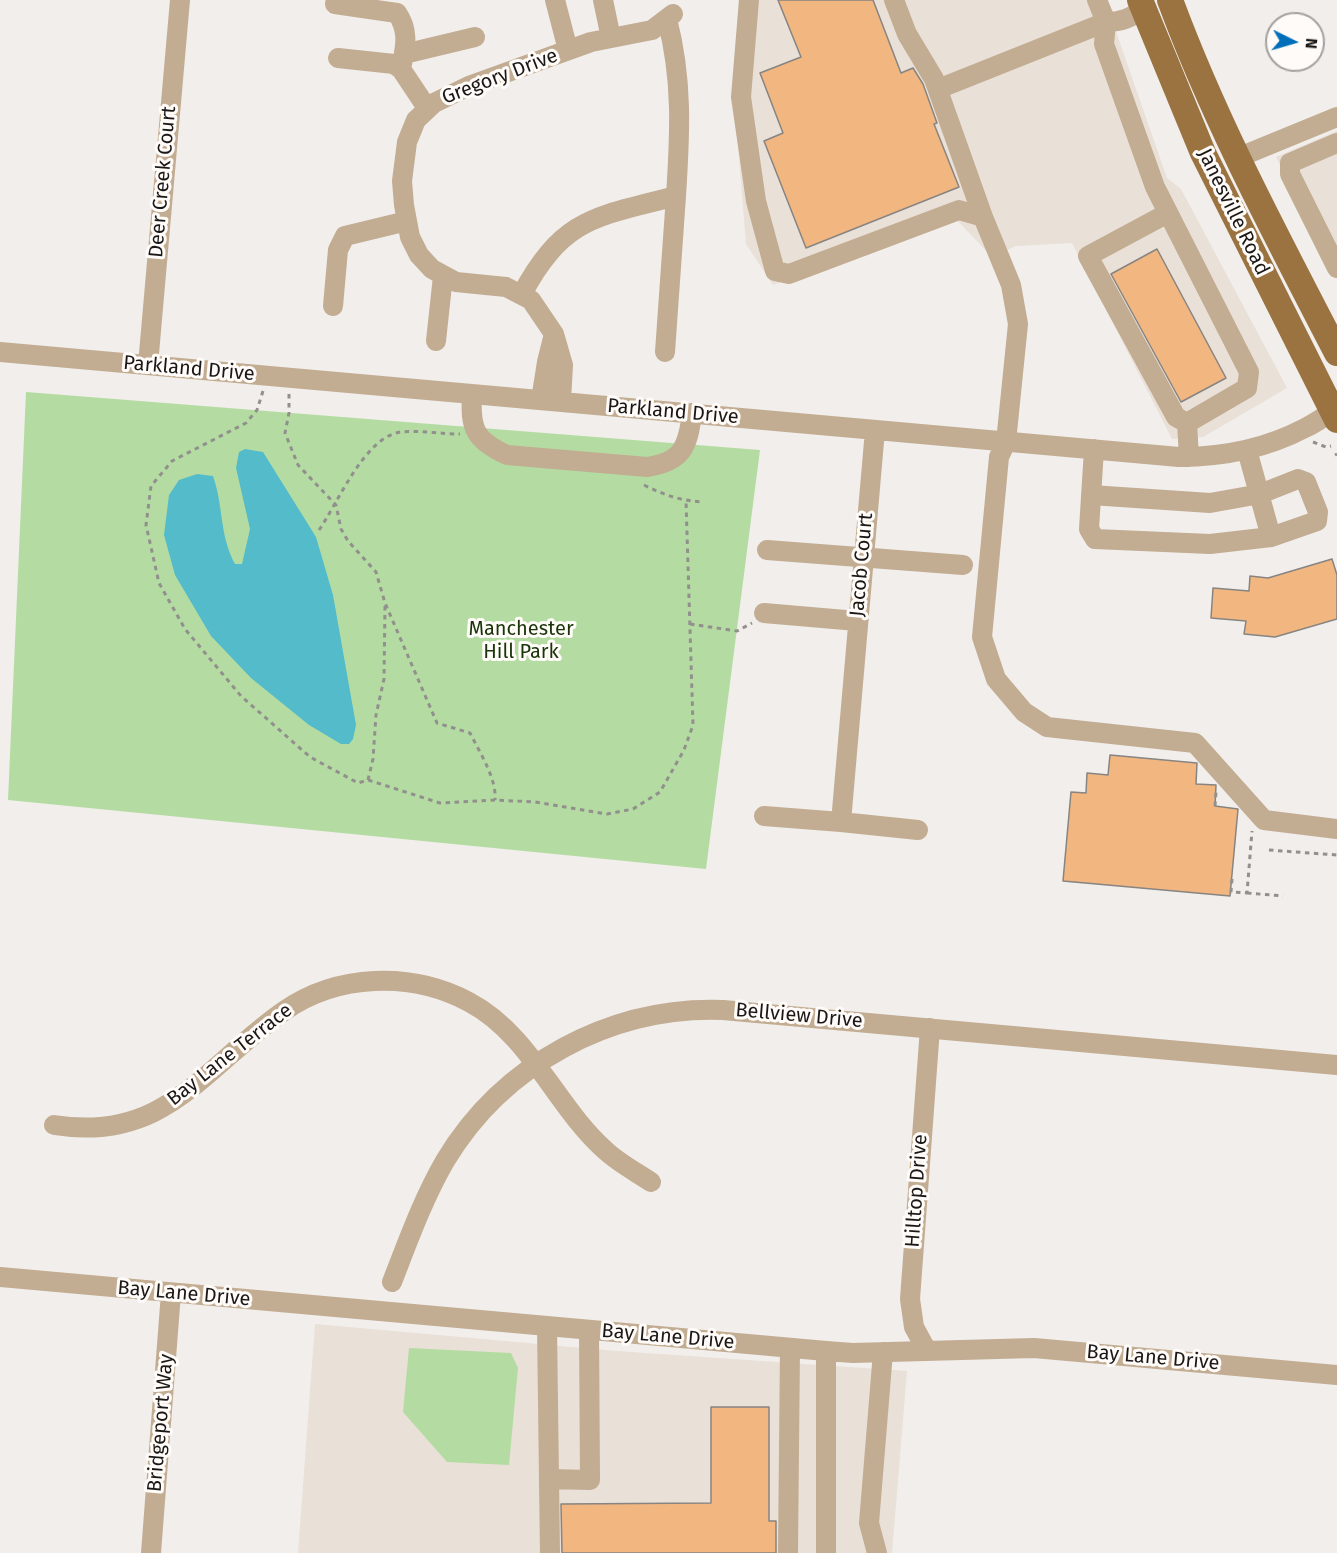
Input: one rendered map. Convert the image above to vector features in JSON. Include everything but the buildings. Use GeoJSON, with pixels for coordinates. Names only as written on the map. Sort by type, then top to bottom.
{"type":"FeatureCollection","features":[{"type":"Feature","properties":{"kind":"main road"},"geometry":{"type":"LineString","coordinates":[[1141,4],[1168,0]]}},
{"type":"Feature","properties":{"kind":"main road","name":"Janesville Road"},"geometry":{"type":"LineString","coordinates":[[1168,0],[1237,158],[1337,353]]}},
{"type":"Feature","properties":{"kind":"main road","name":"Janesville Road"},"geometry":{"type":"LineString","coordinates":[[1141,4],[1208,164],[1335,413]]}},
{"type":"Feature","properties":{"kind":"street","name":"Deer Creek Court"},"geometry":{"type":"LineString","coordinates":[[148,365],[180,0]]}},
{"type":"Feature","properties":{"kind":"street"},"geometry":{"type":"LineString","coordinates":[[555,0],[568,50]]}},
{"type":"Feature","properties":{"kind":"street"},"geometry":{"type":"LineString","coordinates":[[603,0],[611,38]]}},
{"type":"Feature","properties":{"kind":"street"},"geometry":{"type":"LineString","coordinates":[[749,0],[741,97],[756,201],[775,271],[789,274],[959,210],[983,217]]}},
{"type":"Feature","properties":{"kind":"street"},"geometry":{"type":"LineString","coordinates":[[894,0],[907,34],[938,89],[983,217],[1011,285],[1018,324],[1006,442],[999,457],[982,637],[996,679],[1024,712],[1047,727],[1195,743],[1264,820],[1337,829]]}},
{"type":"Feature","properties":{"kind":"street"},"geometry":{"type":"LineString","coordinates":[[1097,0],[1106,22],[1104,44],[1155,187],[1249,372],[1247,388],[1187,423]]}},
{"type":"Feature","properties":{"kind":"street"},"geometry":{"type":"LineString","coordinates":[[335,4],[397,14],[405,25],[407,39],[402,61],[427,108]]}},
{"type":"Feature","properties":{"kind":"street"},"geometry":{"type":"LineString","coordinates":[[938,89],[1106,22],[1115,13],[1141,4]]}},
{"type":"Feature","properties":{"kind":"street","name":"Gregory Drive"},"geometry":{"type":"LineString","coordinates":[[522,294],[506,288],[456,282],[432,269],[419,255],[410,237],[402,181],[404,155],[411,131],[427,108],[469,86],[568,50],[652,30],[670,17],[681,118],[676,196]]}},
{"type":"Feature","properties":{"kind":"street"},"geometry":{"type":"LineString","coordinates":[[338,58],[394,64],[475,36]]}},
{"type":"Feature","properties":{"kind":"street"},"geometry":{"type":"LineString","coordinates":[[1237,158],[1337,117]]}},
{"type":"Feature","properties":{"kind":"street"},"geometry":{"type":"LineString","coordinates":[[1337,143],[1290,163],[1290,174],[1337,268]]}},
{"type":"Feature","properties":{"kind":"street"},"geometry":{"type":"LineString","coordinates":[[551,401],[546,362],[554,334],[541,312],[522,294],[535,270],[567,233],[591,219],[676,196],[665,352]]}},
{"type":"Feature","properties":{"kind":"street"},"geometry":{"type":"LineString","coordinates":[[1168,213],[1088,256],[1176,417],[1187,423]]}},
{"type":"Feature","properties":{"kind":"street"},"geometry":{"type":"LineString","coordinates":[[333,306],[338,250],[345,236],[407,221]]}},
{"type":"Feature","properties":{"kind":"street"},"geometry":{"type":"LineString","coordinates":[[436,341],[443,276]]}},
{"type":"Feature","properties":{"kind":"street","name":"Parkland Drive"},"geometry":{"type":"LineString","coordinates":[[0,352],[1189,457],[1247,450],[1306,428],[1335,413]]}},
{"type":"Feature","properties":{"kind":"street"},"geometry":{"type":"LineString","coordinates":[[472,394],[471,419],[477,435],[490,447],[507,455],[642,466],[665,465],[679,456],[686,444],[692,413]]}},
{"type":"Feature","properties":{"kind":"street"},"geometry":{"type":"LineString","coordinates":[[1187,423],[1189,457]]}},
{"type":"Feature","properties":{"kind":"street","name":"Jacob Court"},"geometry":{"type":"LineString","coordinates":[[841,822],[875,430]]}},
{"type":"Feature","properties":{"kind":"street"},"geometry":{"type":"LineString","coordinates":[[1091,495],[1210,503],[1260,494],[1298,479],[1306,483],[1318,512],[1317,521],[1308,526],[1271,537],[1209,544],[1095,539],[1089,529],[1091,495],[1094,449]]}},
{"type":"Feature","properties":{"kind":"street"},"geometry":{"type":"LineString","coordinates":[[1247,450],[1271,537]]}},
{"type":"Feature","properties":{"kind":"street"},"geometry":{"type":"LineString","coordinates":[[767,550],[963,565]]}},
{"type":"Feature","properties":{"kind":"street"},"geometry":{"type":"LineString","coordinates":[[764,613],[857,621]]}},
{"type":"Feature","properties":{"kind":"street"},"geometry":{"type":"LineString","coordinates":[[764,816],[918,830]]}},
{"type":"Feature","properties":{"kind":"street","name":"Bay Lane Terrace"},"geometry":{"type":"LineString","coordinates":[[54,1125],[100,1127],[153,1112],[196,1087],[284,1011],[314,995],[359,982],[410,982],[444,991],[467,1001],[508,1032],[606,1152],[651,1182]]}},
{"type":"Feature","properties":{"kind":"street","name":"Bellview Drive"},"geometry":{"type":"LineString","coordinates":[[392,1282],[430,1189],[445,1161],[484,1110],[535,1064],[580,1038],[606,1027],[638,1018],[681,1011],[723,1010],[1337,1065]]}},
{"type":"Feature","properties":{"kind":"street","name":"Hilltop Drive"},"geometry":{"type":"LineString","coordinates":[[927,1351],[914,1327],[910,1299],[930,1028]]}},
{"type":"Feature","properties":{"kind":"street","name":"Bay Lane Drive"},"geometry":{"type":"LineString","coordinates":[[0,1277],[826,1351],[883,1352],[1034,1348],[1337,1375]]}},
{"type":"Feature","properties":{"kind":"street","name":"Bridgeport Way"},"geometry":{"type":"LineString","coordinates":[[151,1553],[171,1293]]}},
{"type":"Feature","properties":{"kind":"street"},"geometry":{"type":"LineString","coordinates":[[547,1326],[550,1553]]}},
{"type":"Feature","properties":{"kind":"street"},"geometry":{"type":"LineString","coordinates":[[549,1479],[590,1480],[589,1330]]}},
{"type":"Feature","properties":{"kind":"street"},"geometry":{"type":"LineString","coordinates":[[788,1553],[790,1348]]}},
{"type":"Feature","properties":{"kind":"street"},"geometry":{"type":"LineString","coordinates":[[826,1351],[826,1553]]}},
{"type":"Feature","properties":{"kind":"street"},"geometry":{"type":"LineString","coordinates":[[877,1553],[869,1523],[883,1352]]}},
{"type":"Feature","properties":{"kind":"path"},"geometry":{"type":"LineString","coordinates":[[263,391],[257,410],[246,423],[172,461],[151,486],[146,525],[159,584],[185,629],[241,696],[310,757],[358,783],[368,780],[440,803],[495,800],[535,802],[608,814],[633,809],[660,792],[684,750],[693,725],[686,501]]}},
{"type":"Feature","properties":{"kind":"path"},"geometry":{"type":"LineString","coordinates":[[289,394],[289,413],[285,433],[298,465],[336,506],[341,529],[356,552],[376,572],[385,603],[437,723],[470,732],[486,766],[496,794],[495,800]]}},
{"type":"Feature","properties":{"kind":"path"},"geometry":{"type":"LineString","coordinates":[[319,530],[336,506],[361,462],[374,446],[388,436],[400,432],[477,435]]}},
{"type":"Feature","properties":{"kind":"path"},"geometry":{"type":"LineString","coordinates":[[642,466],[642,483],[665,495],[686,501],[704,502]]}},
{"type":"Feature","properties":{"kind":"path"},"geometry":{"type":"LineString","coordinates":[[368,780],[373,759],[376,715],[384,679],[385,603]]}},
{"type":"Feature","properties":{"kind":"path"},"geometry":{"type":"LineString","coordinates":[[690,624],[737,631],[759,620],[764,613]]}},
{"type":"Feature","properties":{"kind":"path"},"geometry":{"type":"LineString","coordinates":[[1246,893],[1253,823]]}},
{"type":"Feature","properties":{"kind":"path"},"geometry":{"type":"LineString","coordinates":[[1269,850],[1337,855]]}},
{"type":"Feature","properties":{"kind":"path"},"geometry":{"type":"LineString","coordinates":[[1232,879],[1231,892],[1283,897]]}},
{"type":"Feature","properties":{"kind":"shaded area"},"geometry":{"type":"Polygon","coordinates":[[[739,0],[1105,0],[1167,178],[1181,189],[1287,388],[1203,437],[1172,439],[1072,243],[1016,246],[992,257],[956,219],[773,285],[746,244],[733,82],[739,0]]]}},
{"type":"Feature","properties":{"kind":"shaded area"},"geometry":{"type":"Polygon","coordinates":[[[1337,131],[1337,277],[1276,157],[1337,131]]]}},
{"type":"Feature","properties":{"kind":"shaded area"},"geometry":{"type":"Polygon","coordinates":[[[315,1324],[617,1351],[907,1371],[892,1553],[298,1553],[315,1324]]]}},
{"type":"Feature","properties":{"kind":"green space","name":"Manchester Hill Park"},"geometry":{"type":"Polygon","coordinates":[[[26,392],[760,450],[706,869],[8,800],[26,392]]]}},
{"type":"Feature","properties":{"kind":"green space"},"geometry":{"type":"Polygon","coordinates":[[[409,1348],[511,1353],[518,1368],[509,1465],[447,1462],[403,1412],[409,1348]]]}},
{"type":"Feature","properties":{"kind":"water"},"geometry":{"type":"Polygon","coordinates":[[[245,449],[263,452],[316,537],[333,595],[356,725],[353,739],[349,744],[341,744],[309,725],[251,678],[211,636],[175,575],[164,535],[169,495],[179,480],[197,474],[213,476],[226,542],[235,564],[242,564],[250,529],[236,468],[239,452],[245,449]]]}}]}
